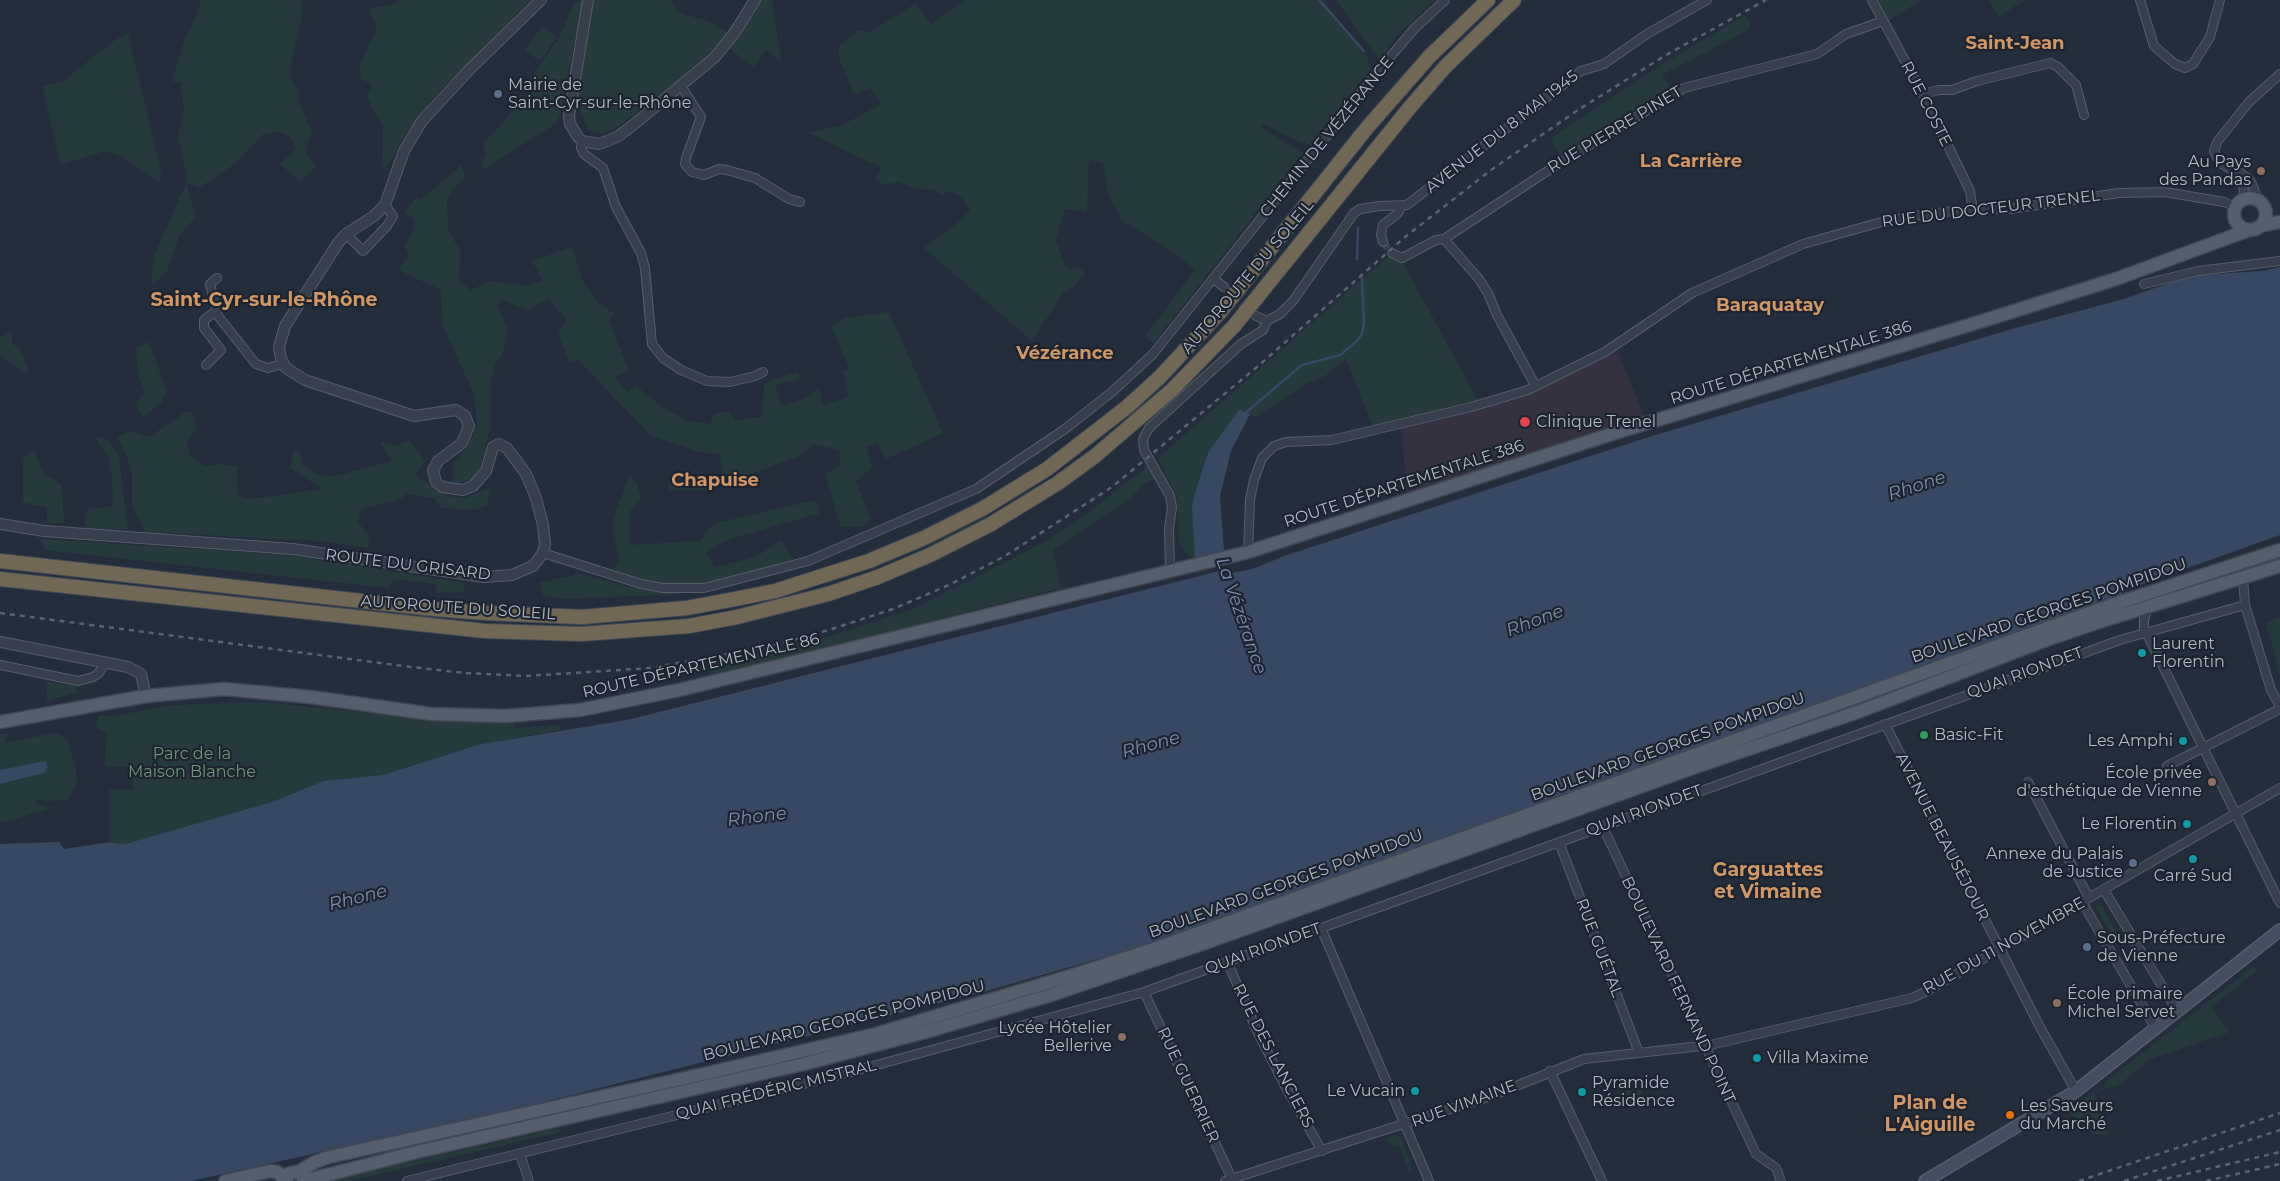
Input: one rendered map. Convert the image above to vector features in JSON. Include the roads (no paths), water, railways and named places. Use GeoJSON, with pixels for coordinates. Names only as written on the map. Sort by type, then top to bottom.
{"type":"FeatureCollection","features":[{"type":"Feature","properties":{"kind":"highway","name":"AUTOROUTE DU SOLEIL"},"geometry":{"type":"LineString","coordinates":[[0,562],[459,611],[582,616],[687,608],[735,599],[784,588],[869,561],[924,538],[982,509],[1047,469],[1127,407],[1166,371],[1221,312],[1372,122],[1429,58],[1488,0]]}},
{"type":"Feature","properties":{"kind":"highway","name":"AUTOROUTE DU SOLEIL"},"geometry":{"type":"LineString","coordinates":[[0,579],[485,631],[581,634],[689,626],[737,617],[828,594],[878,577],[930,555],[1007,514],[1095,456],[1158,402],[1205,358],[1234,326],[1381,142],[1445,67],[1514,0]]}},
{"type":"Feature","properties":{"kind":"main road"},"geometry":{"type":"LineString","coordinates":[[2248,207],[2280,214]]}},
{"type":"Feature","properties":{"kind":"main road"},"geometry":{"type":"LineString","coordinates":[[2248,207],[2266,217],[2262,225]]}},
{"type":"Feature","properties":{"kind":"main road"},"geometry":{"type":"LineString","coordinates":[[2248,207],[2240,227],[2248,230]]}},
{"type":"Feature","properties":{"kind":"main road"},"geometry":{"type":"LineString","coordinates":[[2215,243],[2248,207]]}},
{"type":"Feature","properties":{"kind":"main road"},"geometry":{"type":"LineString","coordinates":[[2262,225],[2280,222]]}},
{"type":"Feature","properties":{"kind":"main road","name":"ROUTE DÉPARTEMENTALE 386"},"geometry":{"type":"LineString","coordinates":[[1193,566],[1248,552],[1620,431],[2116,279],[2248,230],[2257,229],[2262,225]]}},
{"type":"Feature","properties":{"kind":"main road","name":"BOULEVARD GEORGES POMPIDOU"},"geometry":{"type":"LineString","coordinates":[[225,1181],[270,1170],[285,1178],[315,1162],[329,1157],[858,1038],[1034,988],[1154,949],[2004,643],[2280,550]]}},
{"type":"Feature","properties":{"kind":"main road","name":"ROUTE DÉPARTEMENTALE 86"},"geometry":{"type":"LineString","coordinates":[[0,722],[146,696],[224,689],[312,698],[431,714],[506,716],[580,710],[679,690],[1193,566]]}},
{"type":"Feature","properties":{"kind":"main road","name":"BOULEVARD GEORGES POMPIDOU"},"geometry":{"type":"LineString","coordinates":[[303,1181],[325,1178],[808,1063],[929,1031],[1051,995],[1208,942],[1674,774],[1858,712],[2049,639],[2280,566]]}},
{"type":"Feature","properties":{"kind":"main road"},"geometry":{"type":"LineString","coordinates":[[1925,1181],[2076,1090],[2280,930]]}},
{"type":"Feature","properties":{"kind":"street"},"geometry":{"type":"LineString","coordinates":[[540,0],[470,68],[422,121],[404,151],[385,205],[374,216],[346,234],[338,243],[285,326],[279,346],[283,364],[294,374],[305,380],[404,413],[423,416],[456,410],[462,413],[468,420],[467,433],[456,450],[435,466],[433,476],[442,487],[463,490],[473,486],[486,471],[493,447],[499,444],[507,448],[526,474],[536,498],[544,526],[545,544],[543,553]]}},
{"type":"Feature","properties":{"kind":"street"},"geometry":{"type":"LineString","coordinates":[[588,0],[569,116],[574,132],[582,141],[599,144],[616,137],[681,86],[715,56],[735,32],[755,0]]}},
{"type":"Feature","properties":{"kind":"street","name":"CHEMIN DE VÉZÉRANCE"},"geometry":{"type":"LineString","coordinates":[[543,553],[602,573],[663,588],[704,588],[808,562],[976,490],[1065,428],[1112,392],[1153,354],[1380,69],[1414,29],[1445,0]]}},
{"type":"Feature","properties":{"kind":"street","name":"AVENUE DU 8 MAI 1945"},"geometry":{"type":"LineString","coordinates":[[1383,242],[1381,235],[1384,225],[1398,214],[1402,206],[1412,202],[1492,137],[1581,70],[1604,64],[1647,34],[1707,0]]}},
{"type":"Feature","properties":{"kind":"street","name":"RUE COSTE"},"geometry":{"type":"LineString","coordinates":[[1872,0],[1923,94],[1970,191],[1973,211]]}},
{"type":"Feature","properties":{"kind":"street"},"geometry":{"type":"LineString","coordinates":[[2140,0],[2154,46],[2175,64],[2185,68],[2194,64],[2210,37],[2220,0]]}},
{"type":"Feature","properties":{"kind":"street","name":"RUE PIERRE PINET"},"geometry":{"type":"LineString","coordinates":[[1392,253],[1402,258],[1436,240],[1444,239],[1555,166],[1684,88],[1818,54],[1846,34],[1883,21]]}},
{"type":"Feature","properties":{"kind":"street"},"geometry":{"type":"LineString","coordinates":[[1923,94],[1939,90],[1952,90],[1977,81],[2050,63],[2076,85],[2084,115]]}},
{"type":"Feature","properties":{"kind":"street"},"geometry":{"type":"LineString","coordinates":[[2248,207],[2252,184],[2242,173],[2220,163],[2214,151],[2215,146],[2249,102],[2280,74]]}},
{"type":"Feature","properties":{"kind":"street"},"geometry":{"type":"LineString","coordinates":[[681,86],[701,117],[685,164],[692,172],[704,174],[719,168],[727,170],[755,178],[789,199],[800,202]]}},
{"type":"Feature","properties":{"kind":"street"},"geometry":{"type":"LineString","coordinates":[[582,141],[582,152],[603,168],[616,207],[641,252],[645,268],[652,344],[663,358],[681,370],[707,381],[730,382],[755,376],[763,372]]}},
{"type":"Feature","properties":{"kind":"street"},"geometry":{"type":"LineString","coordinates":[[2242,173],[2248,207]]}},
{"type":"Feature","properties":{"kind":"street","name":"RUE DU DOCTEUR TRENEL"},"geometry":{"type":"LineString","coordinates":[[1248,552],[1250,500],[1254,480],[1262,458],[1274,446],[1286,442],[1332,440],[1470,407],[1528,390],[1606,352],[1692,293],[1803,244],[1875,224],[1914,216],[1953,211],[2010,209],[2142,191],[2165,192],[2248,207]]}},
{"type":"Feature","properties":{"kind":"street"},"geometry":{"type":"LineString","coordinates":[[346,234],[364,251],[387,226],[393,216],[385,205]]}},
{"type":"Feature","properties":{"kind":"street"},"geometry":{"type":"LineString","coordinates":[[1256,316],[1267,321],[1273,320],[1293,301],[1354,213],[1360,209],[1380,206],[1402,206]]}},
{"type":"Feature","properties":{"kind":"street"},"geometry":{"type":"LineString","coordinates":[[1444,239],[1488,292],[1497,315],[1535,385]]}},
{"type":"Feature","properties":{"kind":"street"},"geometry":{"type":"LineString","coordinates":[[2144,284],[2198,271],[2280,262]]}},
{"type":"Feature","properties":{"kind":"street"},"geometry":{"type":"LineString","coordinates":[[217,278],[210,284],[218,316],[256,364],[268,368],[283,364]]}},
{"type":"Feature","properties":{"kind":"street"},"geometry":{"type":"LineString","coordinates":[[1214,279],[1224,287]]}},
{"type":"Feature","properties":{"kind":"street"},"geometry":{"type":"LineString","coordinates":[[206,365],[221,350],[204,328],[204,320],[216,311]]}},
{"type":"Feature","properties":{"kind":"street"},"geometry":{"type":"LineString","coordinates":[[1170,571],[1169,529],[1172,507],[1170,496],[1144,450],[1142,439],[1149,428],[1247,339],[1263,330],[1267,321]]}},
{"type":"Feature","properties":{"kind":"street","name":"ROUTE DU GRISARD"},"geometry":{"type":"LineString","coordinates":[[0,524],[44,531],[293,549],[484,577],[506,576],[525,570],[540,559],[543,553]]}},
{"type":"Feature","properties":{"kind":"street"},"geometry":{"type":"LineString","coordinates":[[2167,766],[2280,707],[2271,690],[2245,605],[2243,578]]}},
{"type":"Feature","properties":{"kind":"street"},"geometry":{"type":"LineString","coordinates":[[2164,588],[2148,607],[2143,625],[2280,903]]}},
{"type":"Feature","properties":{"kind":"street","name":"QUAI RIONDET"},"geometry":{"type":"LineString","coordinates":[[1144,992],[1602,825],[2120,640],[2245,605]]}},
{"type":"Feature","properties":{"kind":"street"},"geometry":{"type":"LineString","coordinates":[[0,642],[128,667],[138,672],[143,678],[146,696]]}},
{"type":"Feature","properties":{"kind":"street"},"geometry":{"type":"LineString","coordinates":[[0,665],[78,681],[93,677],[99,673],[105,662]]}},
{"type":"Feature","properties":{"kind":"street","name":"AVENUE BEAUSÉJOUR"},"geometry":{"type":"LineString","coordinates":[[1885,724],[2000,949],[2076,1090]]}},
{"type":"Feature","properties":{"kind":"street"},"geometry":{"type":"LineString","coordinates":[[2028,782],[2085,900],[2155,1027]]}},
{"type":"Feature","properties":{"kind":"street","name":"RUE DU 11 NOVEMBRE"},"geometry":{"type":"LineString","coordinates":[[1706,1046],[1903,1001],[1927,991],[2280,788]]}},
{"type":"Feature","properties":{"kind":"street","name":"BOULEVARD FERNAND POINT"},"geometry":{"type":"LineString","coordinates":[[1602,825],[1756,1154],[1776,1168],[1781,1181]]}},
{"type":"Feature","properties":{"kind":"street","name":"RUE GUÉTAL"},"geometry":{"type":"LineString","coordinates":[[1559,842],[1639,1053]]}},
{"type":"Feature","properties":{"kind":"street"},"geometry":{"type":"LineString","coordinates":[[2104,890],[2177,1011]]}},
{"type":"Feature","properties":{"kind":"street"},"geometry":{"type":"LineString","coordinates":[[1321,928],[1429,1181]]}},
{"type":"Feature","properties":{"kind":"street","name":"RUE DES LANCIERS"},"geometry":{"type":"LineString","coordinates":[[1227,961],[1258,1033],[1286,1088],[1322,1151]]}},
{"type":"Feature","properties":{"kind":"street","name":"QUAI FRÉDÉRIC MISTRAL"},"geometry":{"type":"LineString","coordinates":[[407,1181],[840,1075],[1144,992]]}},
{"type":"Feature","properties":{"kind":"street","name":"RUE GUERRIER"},"geometry":{"type":"LineString","coordinates":[[1144,992],[1229,1180]]}},
{"type":"Feature","properties":{"kind":"street","name":"RUE VIMAINE"},"geometry":{"type":"LineString","coordinates":[[1229,1180],[1491,1096],[1584,1059],[1706,1046]]}},
{"type":"Feature","properties":{"kind":"street"},"geometry":{"type":"LineString","coordinates":[[1550,1071],[1602,1181]]}},
{"type":"Feature","properties":{"kind":"street"},"geometry":{"type":"LineString","coordinates":[[520,1154],[529,1181]]}},
{"type":"Feature","properties":{"kind":"water","name":"Rhone"},"geometry":{"type":"Polygon","coordinates":[[[2280,267],[2280,535],[2126,590],[2127,593],[1288,894],[1129,950],[983,992],[536,1104],[191,1181],[0,1181],[0,844],[59,842],[64,849],[110,842],[129,843],[272,802],[323,781],[383,775],[481,744],[627,720],[1220,571],[1222,575],[1252,569],[1287,555],[1652,436],[2019,327],[2124,299],[2169,283],[2200,275],[2262,271],[2280,267]]]}},
{"type":"Feature","properties":{"kind":"water"},"geometry":{"type":"Polygon","coordinates":[[[1239,410],[1250,414],[1231,451],[1220,496],[1224,551],[1195,560],[1192,507],[1194,496],[1208,453],[1239,410]]]}},
{"type":"Feature","properties":{"kind":"water"},"geometry":{"type":"Polygon","coordinates":[[[45,761],[48,767],[44,773],[0,784],[0,770],[45,761]]]}},
{"type":"Feature","properties":{"kind":"waterway","name":"La Vézérance"},"geometry":{"type":"LineString","coordinates":[[1319,0],[1364,51]]}},
{"type":"Feature","properties":{"kind":"waterway","name":"La Vézérance"},"geometry":{"type":"LineString","coordinates":[[1357,259],[1358,228]]}},
{"type":"Feature","properties":{"kind":"waterway","name":"La Vézérance"},"geometry":{"type":"LineString","coordinates":[[1243,415],[1302,365],[1340,355],[1356,342],[1362,334],[1364,323],[1362,278]]}},
{"type":"Feature","properties":{"kind":"tunnel"},"geometry":{"type":"LineString","coordinates":[[1383,242],[1392,253]]}},
{"type":"Feature","properties":{"kind":"tunnel"},"geometry":{"type":"LineString","coordinates":[[1224,287],[1250,311]]}},
{"type":"Feature","properties":{"kind":"railway"},"geometry":{"type":"LineString","coordinates":[[0,613],[403,666],[465,673],[526,676],[651,668],[775,645],[893,609],[949,585],[1005,556],[1112,487],[1257,367],[1405,237],[1491,170],[1578,110],[1666,55],[1766,0]]}},
{"type":"Feature","properties":{"kind":"railway"},"geometry":{"type":"LineString","coordinates":[[2079,1181],[2280,1113]]}},
{"type":"Feature","properties":{"kind":"railway"},"geometry":{"type":"LineString","coordinates":[[2124,1181],[2280,1130]]}},
{"type":"Feature","properties":{"kind":"railway"},"geometry":{"type":"LineString","coordinates":[[2157,1181],[2280,1152]]}},
{"type":"Feature","properties":{"kind":"railway"},"geometry":{"type":"LineString","coordinates":[[2206,1181],[2280,1164]]}},
{"type":"Feature","properties":{"kind":"place","name":"Mairie de Saint-Cyr-sur-le-Rhône"},"geometry":{"type":"Point","coordinates":[498,94]}},
{"type":"Feature","properties":{"kind":"place","name":"Au Pays des Pandas"},"geometry":{"type":"Point","coordinates":[2261,171]}},
{"type":"Feature","properties":{"kind":"place","name":"Clinique Trenel"},"geometry":{"type":"Point","coordinates":[1525,422]}},
{"type":"Feature","properties":{"kind":"place","name":"Laurent Florentin"},"geometry":{"type":"Point","coordinates":[2142,653]}},
{"type":"Feature","properties":{"kind":"place","name":"Basic-Fit"},"geometry":{"type":"Point","coordinates":[1924,735]}},
{"type":"Feature","properties":{"kind":"place","name":"Les Amphi"},"geometry":{"type":"Point","coordinates":[2183,741]}},
{"type":"Feature","properties":{"kind":"place","name":"École privée d'esthétique de Vienne"},"geometry":{"type":"Point","coordinates":[2212,782]}},
{"type":"Feature","properties":{"kind":"place","name":"Le Florentin"},"geometry":{"type":"Point","coordinates":[2187,824]}},
{"type":"Feature","properties":{"kind":"place","name":"Carré Sud"},"geometry":{"type":"Point","coordinates":[2193,859]}},
{"type":"Feature","properties":{"kind":"place","name":"Annexe du Palais de Justice"},"geometry":{"type":"Point","coordinates":[2133,863]}},
{"type":"Feature","properties":{"kind":"place","name":"Sous-Préfecture de Vienne"},"geometry":{"type":"Point","coordinates":[2087,947]}},
{"type":"Feature","properties":{"kind":"place","name":"École primaire Michel Servet"},"geometry":{"type":"Point","coordinates":[2057,1003]}},
{"type":"Feature","properties":{"kind":"place","name":"Lycée Hôtelier Bellerive"},"geometry":{"type":"Point","coordinates":[1122,1037]}},
{"type":"Feature","properties":{"kind":"place","name":"Villa Maxime"},"geometry":{"type":"Point","coordinates":[1757,1058]}},
{"type":"Feature","properties":{"kind":"place","name":"Le Vucain"},"geometry":{"type":"Point","coordinates":[1415,1091]}},
{"type":"Feature","properties":{"kind":"place","name":"Pyramide Résidence"},"geometry":{"type":"Point","coordinates":[1582,1092]}},
{"type":"Feature","properties":{"kind":"place","name":"Les Saveurs du Marché"},"geometry":{"type":"Point","coordinates":[2010,1115]}},
{"type":"Feature","properties":{"kind":"district","name":"Saint-Jean"},"geometry":{"type":"Point","coordinates":[2015,44]}},
{"type":"Feature","properties":{"kind":"district","name":"La Carrière"},"geometry":{"type":"Point","coordinates":[1691,162]}},
{"type":"Feature","properties":{"kind":"district","name":"Saint-Cyr-sur-le-Rhône"},"geometry":{"type":"Point","coordinates":[264,300]}},
{"type":"Feature","properties":{"kind":"district","name":"Baraquatay"},"geometry":{"type":"Point","coordinates":[1770,306]}},
{"type":"Feature","properties":{"kind":"district","name":"Vézérance"},"geometry":{"type":"Point","coordinates":[1065,354]}},
{"type":"Feature","properties":{"kind":"district","name":"Chapuise"},"geometry":{"type":"Point","coordinates":[715,481]}},
{"type":"Feature","properties":{"kind":"district","name":"Garguattes et Vimaine"},"geometry":{"type":"Point","coordinates":[1768,881]}},
{"type":"Feature","properties":{"kind":"district","name":"Plan de L'Aiguille"},"geometry":{"type":"Point","coordinates":[1930,1114]}},
{"type":"Feature","properties":{"kind":"park label","name":"Parc de la Maison Blanche"},"geometry":{"type":"Point","coordinates":[192,763]}}]}
